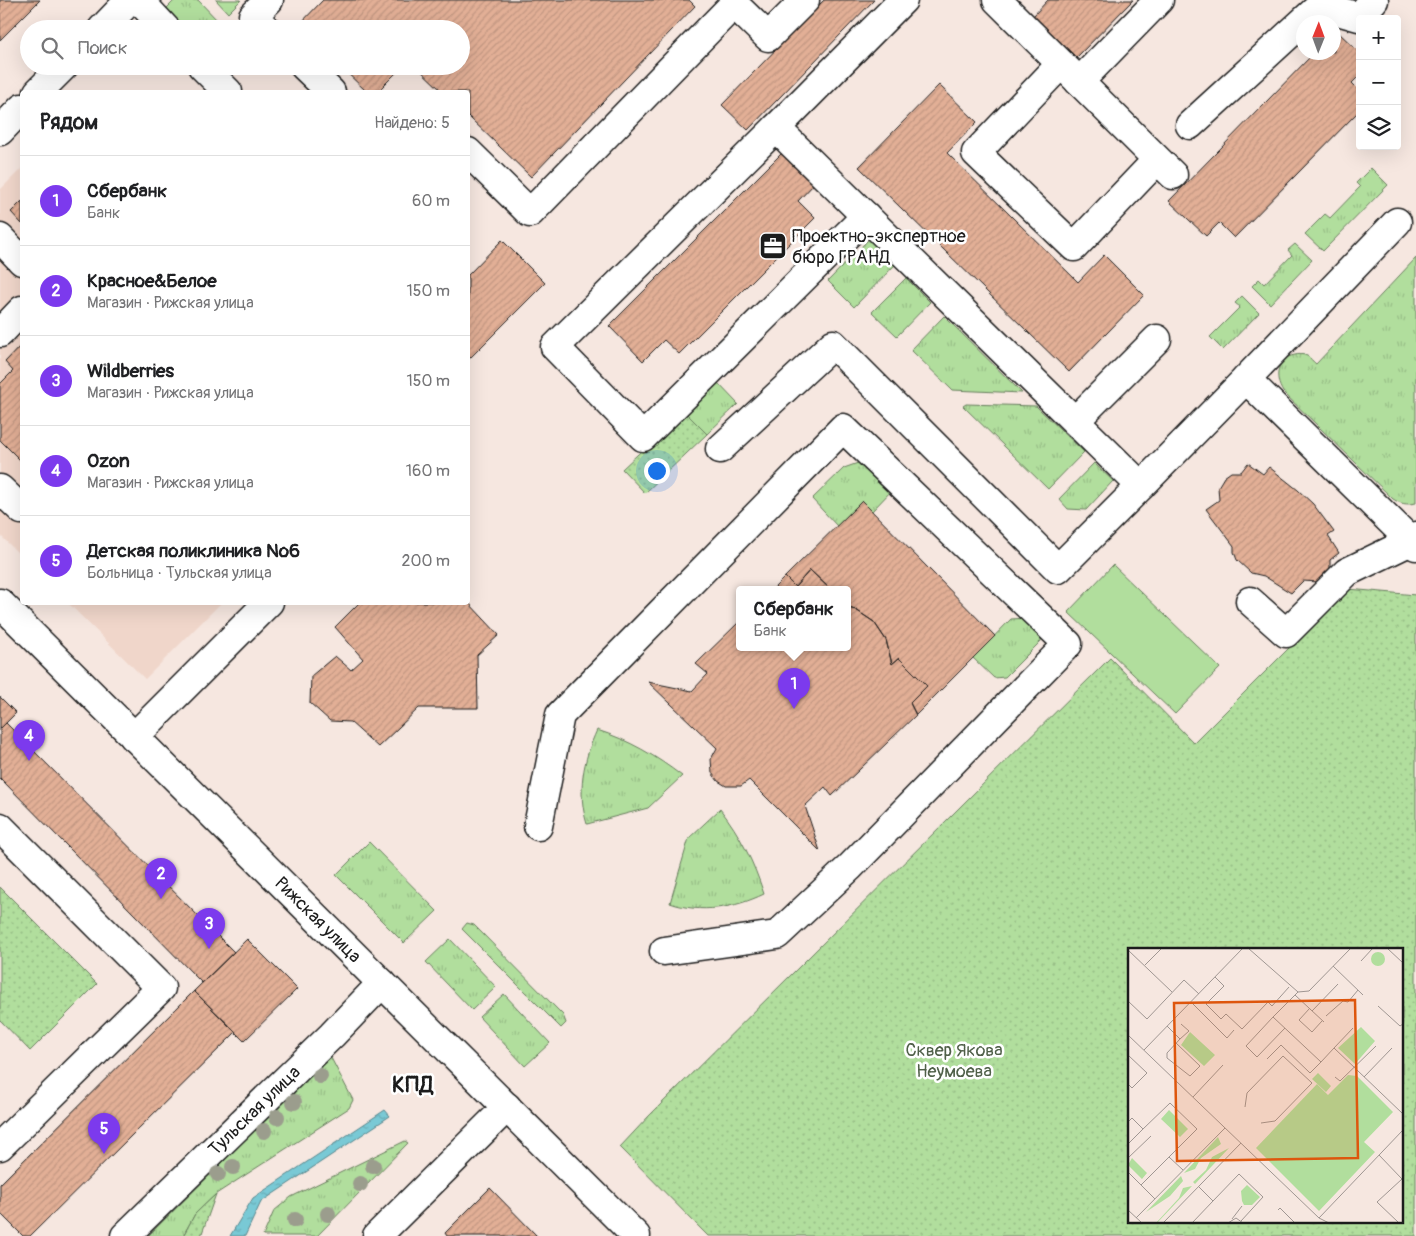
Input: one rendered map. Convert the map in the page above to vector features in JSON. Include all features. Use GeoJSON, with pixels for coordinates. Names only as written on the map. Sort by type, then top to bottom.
{"type":"FeatureCollection","features":[{"type":"Feature","properties":{"kind":"street"},"geometry":{"type":"LineString","coordinates":[[111,20],[130,0]]}},
{"type":"Feature","properties":{"kind":"street"},"geometry":{"type":"LineString","coordinates":[[139,0],[158,20]]}},
{"type":"Feature","properties":{"kind":"street"},"geometry":{"type":"LineString","coordinates":[[257,20],[253,16],[269,0]]}},
{"type":"Feature","properties":{"kind":"street"},"geometry":{"type":"LineString","coordinates":[[470,154],[530,213],[734,4],[768,37],[805,0]]}},
{"type":"Feature","properties":{"kind":"street"},"geometry":{"type":"LineString","coordinates":[[866,216],[643,437],[555,347],[903,0]]}},
{"type":"Feature","properties":{"kind":"street"},"geometry":{"type":"LineString","coordinates":[[997,0],[1070,73],[1165,167],[1074,247],[976,152],[1070,73],[1158,0]]}},
{"type":"Feature","properties":{"kind":"street"},"geometry":{"type":"LineString","coordinates":[[1190,125],[1320,6],[1359,17],[1374,0]]}},
{"type":"Feature","properties":{"kind":"street"},"geometry":{"type":"LineString","coordinates":[[40,90],[55,75]]}},
{"type":"Feature","properties":{"kind":"street"},"geometry":{"type":"LineString","coordinates":[[211,75],[226,90]]}},
{"type":"Feature","properties":{"kind":"street"},"geometry":{"type":"LineString","coordinates":[[313,75],[329,90]]}},
{"type":"Feature","properties":{"kind":"street"},"geometry":{"type":"LineString","coordinates":[[0,130],[20,110]]}},
{"type":"Feature","properties":{"kind":"street"},"geometry":{"type":"LineString","coordinates":[[776,128],[1141,486]]}},
{"type":"Feature","properties":{"kind":"street"},"geometry":{"type":"LineString","coordinates":[[720,449],[833,344],[1058,569],[1246,379],[1397,222]]}},
{"type":"Feature","properties":{"kind":"street"},"geometry":{"type":"LineString","coordinates":[[0,238],[20,259]]}},
{"type":"Feature","properties":{"kind":"street"},"geometry":{"type":"LineString","coordinates":[[1075,421],[1157,339]]}},
{"type":"Feature","properties":{"kind":"street"},"geometry":{"type":"LineString","coordinates":[[1246,379],[1414,541],[1347,572],[1286,633],[1250,601]]}},
{"type":"Feature","properties":{"kind":"street"},"geometry":{"type":"LineString","coordinates":[[538,826],[560,715],[843,428],[1068,644],[850,866],[777,935],[664,951]]}},
{"type":"Feature","properties":{"kind":"street"},"geometry":{"type":"LineString","coordinates":[[0,488],[20,508]]}},
{"type":"Feature","properties":{"kind":"street","name":"Рижская улица"},"geometry":{"type":"LineString","coordinates":[[0,603],[636,1236]]}},
{"type":"Feature","properties":{"kind":"street"},"geometry":{"type":"LineString","coordinates":[[134,737],[266,605]]}},
{"type":"Feature","properties":{"kind":"street"},"geometry":{"type":"LineString","coordinates":[[0,827],[161,988],[0,1146]]}},
{"type":"Feature","properties":{"kind":"street","name":"Тульская улица"},"geometry":{"type":"LineString","coordinates":[[125,1236],[332,1036],[382,983]]}},
{"type":"Feature","properties":{"kind":"street"},"geometry":{"type":"LineString","coordinates":[[378,1236],[507,1107]]}},
{"type":"Feature","properties":{"kind":"shaded area"},"geometry":{"type":"Polygon","coordinates":[[[20,170],[20,555],[0,535],[0,190],[20,170]]]}},
{"type":"Feature","properties":{"kind":"shaded area"},"geometry":{"type":"Polygon","coordinates":[[[70,605],[219,605],[145,679],[70,605]]]}},
{"type":"Feature","properties":{"kind":"green space"},"geometry":{"type":"Polygon","coordinates":[[[175,0],[198,0],[217,20],[174,20],[165,10],[175,0]]]}},
{"type":"Feature","properties":{"kind":"green space"},"geometry":{"type":"Polygon","coordinates":[[[216,0],[241,0],[228,13],[216,0]]]}},
{"type":"Feature","properties":{"kind":"green space"},"geometry":{"type":"Polygon","coordinates":[[[1371,168],[1388,185],[1323,251],[1305,234],[1325,214],[1330,218],[1360,187],[1356,183],[1371,168]]]}},
{"type":"Feature","properties":{"kind":"green space"},"geometry":{"type":"Polygon","coordinates":[[[869,239],[895,265],[854,307],[828,281],[869,239]]]}},
{"type":"Feature","properties":{"kind":"green space"},"geometry":{"type":"Polygon","coordinates":[[[1295,244],[1312,260],[1270,304],[1252,286],[1259,279],[1264,284],[1292,255],[1288,250],[1295,244]]]}},
{"type":"Feature","properties":{"kind":"green space"},"geometry":{"type":"Polygon","coordinates":[[[1416,258],[1416,503],[1406,504],[1393,499],[1283,392],[1278,381],[1278,369],[1284,360],[1301,354],[1309,357],[1316,364],[1416,258]]]}},
{"type":"Feature","properties":{"kind":"green space"},"geometry":{"type":"Polygon","coordinates":[[[906,278],[930,302],[897,336],[872,312],[906,278]]]}},
{"type":"Feature","properties":{"kind":"green space"},"geometry":{"type":"Polygon","coordinates":[[[1242,296],[1259,313],[1223,350],[1210,337],[1240,307],[1235,303],[1242,296]]]}},
{"type":"Feature","properties":{"kind":"green space"},"geometry":{"type":"Polygon","coordinates":[[[944,316],[1022,393],[952,390],[911,350],[944,316]]]}},
{"type":"Feature","properties":{"kind":"green space"},"geometry":{"type":"Polygon","coordinates":[[[715,380],[738,404],[707,434],[684,411],[715,380]]]}},
{"type":"Feature","properties":{"kind":"green space"},"geometry":{"type":"Polygon","coordinates":[[[966,404],[1036,406],[1084,452],[1048,489],[963,406],[966,404]]]}},
{"type":"Feature","properties":{"kind":"green space"},"geometry":{"type":"Polygon","coordinates":[[[684,411],[707,434],[645,493],[622,469],[684,411]]]}},
{"type":"Feature","properties":{"kind":"green space"},"geometry":{"type":"Polygon","coordinates":[[[858,463],[870,464],[894,488],[872,511],[837,526],[812,499],[844,468],[858,463]]]}},
{"type":"Feature","properties":{"kind":"green space"},"geometry":{"type":"Polygon","coordinates":[[[1094,463],[1113,481],[1086,510],[1068,509],[1059,499],[1094,463]]]}},
{"type":"Feature","properties":{"kind":"green space"},"geometry":{"type":"Polygon","coordinates":[[[1113,565],[1220,668],[1175,714],[1068,612],[1113,565]]]}},
{"type":"Feature","properties":{"kind":"green space","name":"Сквер Якова Неумоева"},"geometry":{"type":"Polygon","coordinates":[[[1348,589],[1416,595],[1416,1236],[708,1236],[620,1147],[1110,658],[1194,743],[1348,589]]]}},
{"type":"Feature","properties":{"kind":"green space"},"geometry":{"type":"Polygon","coordinates":[[[1028,618],[1041,631],[1041,641],[1005,677],[994,678],[973,658],[1011,619],[1028,618]]]}},
{"type":"Feature","properties":{"kind":"green space"},"geometry":{"type":"Polygon","coordinates":[[[597,730],[642,749],[682,776],[648,808],[587,824],[582,800],[583,776],[588,753],[597,730]]]}},
{"type":"Feature","properties":{"kind":"green space"},"geometry":{"type":"Polygon","coordinates":[[[720,809],[746,849],[764,894],[741,903],[718,908],[694,908],[670,903],[689,838],[720,809]]]}},
{"type":"Feature","properties":{"kind":"green space"},"geometry":{"type":"Polygon","coordinates":[[[369,842],[437,911],[404,943],[336,875],[369,842]]]}},
{"type":"Feature","properties":{"kind":"green space"},"geometry":{"type":"Polygon","coordinates":[[[0,887],[97,984],[30,1051],[0,1020],[0,887]]]}},
{"type":"Feature","properties":{"kind":"green space"},"geometry":{"type":"Polygon","coordinates":[[[467,923],[474,925],[563,1015],[566,1023],[561,1028],[462,929],[467,923]]]}},
{"type":"Feature","properties":{"kind":"green space"},"geometry":{"type":"Polygon","coordinates":[[[450,939],[496,987],[472,1010],[426,962],[450,939]]]}},
{"type":"Feature","properties":{"kind":"green space"},"geometry":{"type":"Polygon","coordinates":[[[504,994],[550,1043],[525,1066],[479,1017],[504,994]]]}},
{"type":"Feature","properties":{"kind":"green space"},"geometry":{"type":"Polygon","coordinates":[[[330,1056],[353,1100],[349,1108],[216,1194],[195,1214],[183,1236],[148,1236],[330,1056]]]}},
{"type":"Feature","properties":{"kind":"green space"},"geometry":{"type":"Polygon","coordinates":[[[405,1141],[408,1143],[317,1236],[263,1236],[274,1211],[291,1197],[405,1141]]]}},
{"type":"Feature","properties":{"kind":"green space"},"geometry":{"type":"Polygon","coordinates":[[[216,1194],[201,1236],[183,1236],[195,1214],[216,1194]]]}},
{"type":"Feature","properties":{"kind":"water"},"geometry":{"type":"Polygon","coordinates":[[[385,1110],[390,1116],[261,1202],[245,1236],[230,1236],[253,1198],[385,1110]]]}},
{"type":"Feature","properties":{"kind":"building"},"geometry":{"type":"Polygon","coordinates":[[[0,0],[40,0],[0,40],[0,0]]]}},
{"type":"Feature","properties":{"kind":"building"},"geometry":{"type":"Polygon","coordinates":[[[323,0],[689,0],[695,6],[531,177],[470,118],[470,90],[441,90],[425,75],[470,75],[470,20],[304,20],[323,0]]]}},
{"type":"Feature","properties":{"kind":"building"},"geometry":{"type":"Polygon","coordinates":[[[824,0],[874,0],[748,130],[722,105],[824,0]]]}},
{"type":"Feature","properties":{"kind":"building"},"geometry":{"type":"Polygon","coordinates":[[[1048,0],[1133,0],[1076,58],[1033,16],[1048,0]]]}},
{"type":"Feature","properties":{"kind":"building"},"geometry":{"type":"Polygon","coordinates":[[[1341,35],[1356,49],[1356,79],[1352,83],[1356,87],[1356,114],[1234,238],[1219,223],[1206,236],[1169,201],[1307,60],[1341,60],[1341,35]]]}},
{"type":"Feature","properties":{"kind":"building"},"geometry":{"type":"Polygon","coordinates":[[[349,75],[394,75],[379,90],[365,90],[349,75]]]}},
{"type":"Feature","properties":{"kind":"building"},"geometry":{"type":"Polygon","coordinates":[[[939,85],[977,122],[947,153],[1078,282],[1104,255],[1144,295],[1069,372],[859,167],[939,85]]]}},
{"type":"Feature","properties":{"kind":"building"},"geometry":{"type":"Polygon","coordinates":[[[783,152],[815,183],[798,201],[815,218],[679,354],[664,340],[643,361],[609,326],[783,152]]]}},
{"type":"Feature","properties":{"kind":"building"},"geometry":{"type":"Polygon","coordinates":[[[20,203],[20,222],[11,212],[20,203]]]}},
{"type":"Feature","properties":{"kind":"building"},"geometry":{"type":"Polygon","coordinates":[[[502,240],[545,283],[470,358],[470,273],[502,240]]]}},
{"type":"Feature","properties":{"kind":"building"},"geometry":{"type":"Polygon","coordinates":[[[20,346],[20,460],[0,440],[0,384],[13,371],[5,362],[20,346]]]}},
{"type":"Feature","properties":{"kind":"building"},"geometry":{"type":"Polygon","coordinates":[[[1248,463],[1263,474],[1269,467],[1298,490],[1313,504],[1334,532],[1328,536],[1339,553],[1330,560],[1330,573],[1318,582],[1303,581],[1291,593],[1264,576],[1251,573],[1237,560],[1234,546],[1206,509],[1219,500],[1218,487],[1224,477],[1231,472],[1241,472],[1248,463]]]}},
{"type":"Feature","properties":{"kind":"building"},"geometry":{"type":"Polygon","coordinates":[[[862,501],[995,636],[916,715],[910,703],[927,686],[899,658],[892,664],[886,640],[874,622],[851,609],[851,586],[827,586],[810,570],[796,586],[785,577],[862,501]]]}},
{"type":"Feature","properties":{"kind":"building"},"geometry":{"type":"Polygon","coordinates":[[[810,570],[827,586],[796,586],[810,570]]]}},
{"type":"Feature","properties":{"kind":"building"},"geometry":{"type":"Polygon","coordinates":[[[785,577],[794,586],[776,586],[785,577]]]}},
{"type":"Feature","properties":{"kind":"building"},"geometry":{"type":"Polygon","coordinates":[[[470,604],[499,635],[477,655],[478,708],[419,708],[378,747],[350,722],[330,721],[310,703],[311,676],[335,656],[351,670],[363,659],[335,627],[357,605],[470,604]]]}},
{"type":"Feature","properties":{"kind":"building"},"geometry":{"type":"Polygon","coordinates":[[[851,609],[874,622],[886,640],[892,664],[899,658],[927,686],[910,703],[916,715],[832,796],[825,787],[805,806],[820,851],[749,780],[741,786],[726,786],[718,781],[712,773],[711,759],[717,748],[648,682],[692,691],[708,674],[696,664],[736,625],[736,651],[851,651],[851,609]]]}},
{"type":"Feature","properties":{"kind":"building"},"geometry":{"type":"Polygon","coordinates":[[[0,697],[16,713],[0,729],[0,697]]]}},
{"type":"Feature","properties":{"kind":"building"},"geometry":{"type":"Polygon","coordinates":[[[6,723],[234,952],[202,983],[0,778],[0,729],[6,723]]]}},
{"type":"Feature","properties":{"kind":"building"},"geometry":{"type":"Polygon","coordinates":[[[247,939],[297,989],[244,1041],[194,991],[247,939]]]}},
{"type":"Feature","properties":{"kind":"building"},"geometry":{"type":"Polygon","coordinates":[[[194,991],[236,1032],[30,1236],[23,1236],[0,1213],[0,1184],[194,991]]]}},
{"type":"Feature","properties":{"kind":"building"},"geometry":{"type":"Polygon","coordinates":[[[490,1188],[537,1236],[447,1236],[445,1233],[490,1188]]]}},
{"type":"Feature","properties":{"kind":"place","name":"Проектно-экспертное бюро ГРАНД"},"geometry":{"type":"Point","coordinates":[773,246]}},
{"type":"Feature","properties":{"kind":"place","name":"Сбербанк"},"geometry":{"type":"Point","coordinates":[794,709]}},
{"type":"Feature","properties":{"kind":"place","name":"Ozon"},"geometry":{"type":"Point","coordinates":[29,761]}},
{"type":"Feature","properties":{"kind":"place","name":"Красное&Белое"},"geometry":{"type":"Point","coordinates":[161,899]}},
{"type":"Feature","properties":{"kind":"place","name":"Wildberries"},"geometry":{"type":"Point","coordinates":[209,949]}},
{"type":"Feature","properties":{"kind":"place","name":"Детская поликлиника №6"},"geometry":{"type":"Point","coordinates":[104,1154]}},
{"type":"Feature","properties":{"kind":"district","name":"КПД"},"geometry":{"type":"Point","coordinates":[413,1084]}}]}
